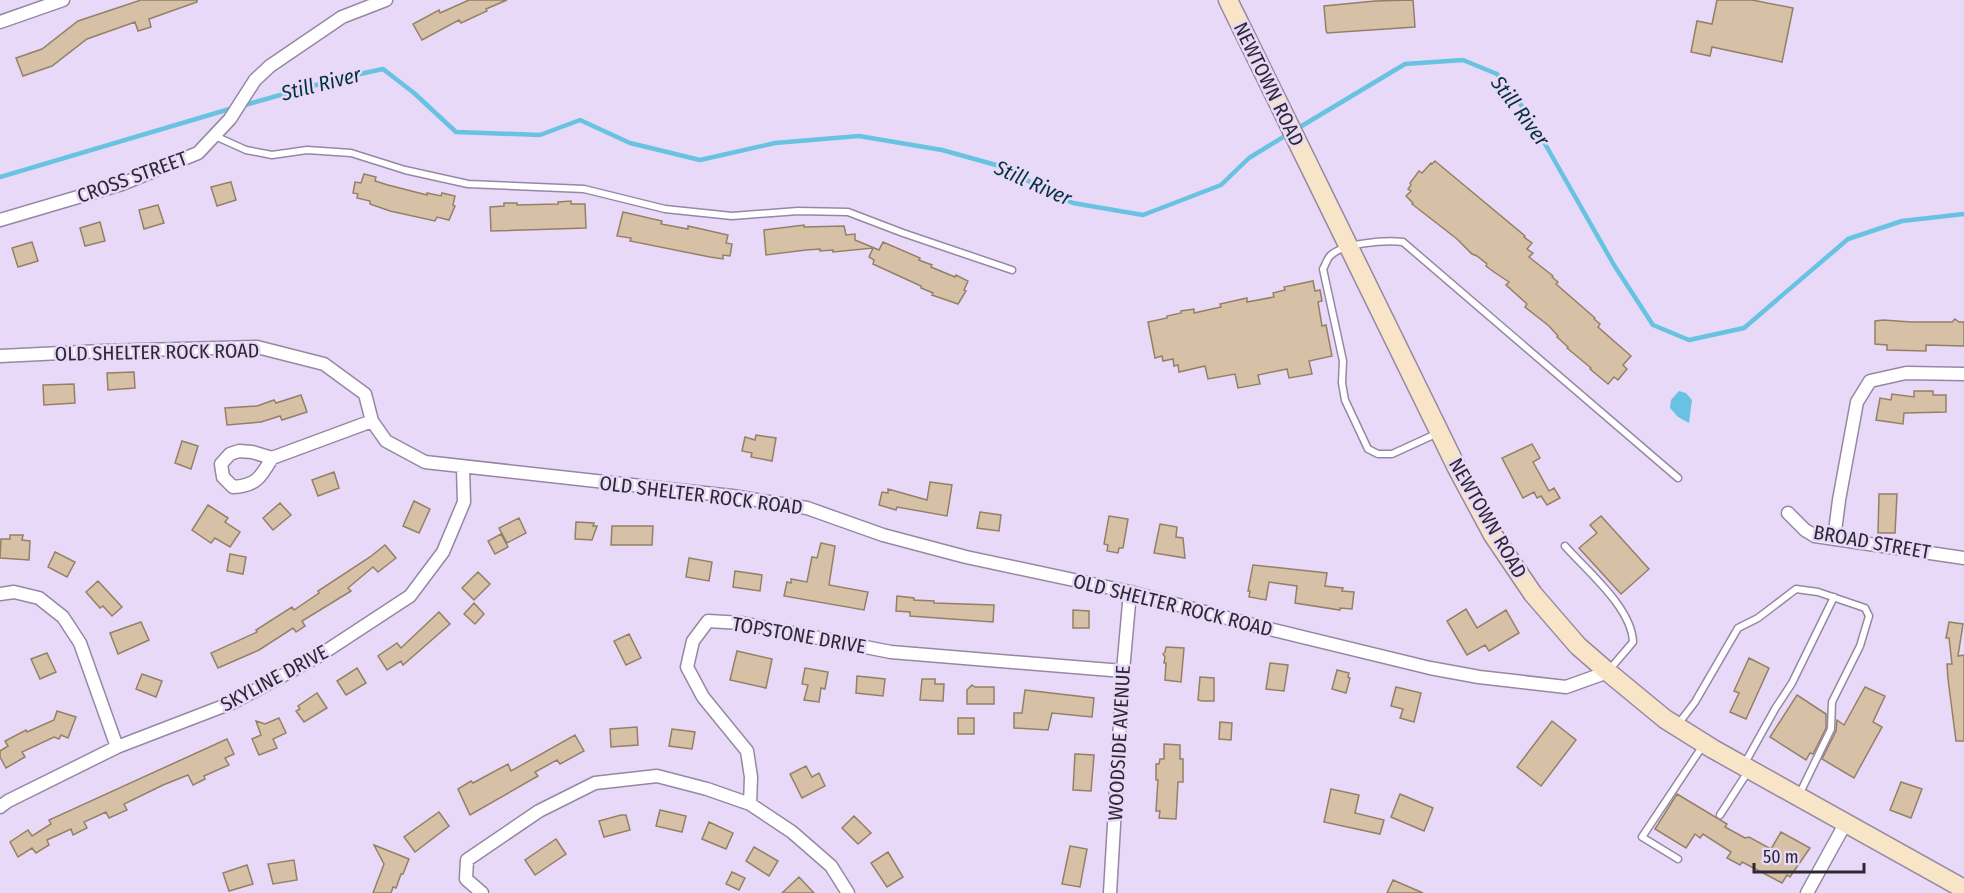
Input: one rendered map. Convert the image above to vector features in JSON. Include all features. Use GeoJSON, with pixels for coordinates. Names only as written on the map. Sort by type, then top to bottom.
{"type":"FeatureCollection","features":[{"type":"Feature","properties":{"kind":"main road","name":"NEWTOWN ROAD"},"geometry":{"type":"LineString","coordinates":[[1228,0],[1439,432],[1493,535],[1533,594],[1578,646],[1665,719],[1704,744],[1962,890]]}},
{"type":"Feature","properties":{"kind":"street"},"geometry":{"type":"LineString","coordinates":[[0,22],[63,0]]}},
{"type":"Feature","properties":{"kind":"street","name":"CROSS STREET"},"geometry":{"type":"LineString","coordinates":[[0,220],[122,184],[198,153],[230,119],[255,80],[286,54],[342,17],[386,0]]}},
{"type":"Feature","properties":{"kind":"street","name":"OLD SHELTER ROCK ROAD"},"geometry":{"type":"LineString","coordinates":[[0,356],[257,346],[324,364],[365,394],[372,421],[386,441],[425,462],[732,496],[807,508],[883,535],[945,551],[1130,592],[1257,626],[1430,668],[1479,677],[1566,687],[1608,672]]}},
{"type":"Feature","properties":{"kind":"street"},"geometry":{"type":"LineString","coordinates":[[1834,539],[1857,402],[1870,381],[1906,373],[1964,374]]}},
{"type":"Feature","properties":{"kind":"street"},"geometry":{"type":"LineString","coordinates":[[272,458],[372,421]]}},
{"type":"Feature","properties":{"kind":"street","name":"SKYLINE DRIVE"},"geometry":{"type":"LineString","coordinates":[[0,807],[117,747],[234,702],[317,657],[410,596],[443,552],[464,502],[463,467]]}},
{"type":"Feature","properties":{"kind":"street","name":"BROAD STREET"},"geometry":{"type":"LineString","coordinates":[[1788,513],[1805,530],[1815,536],[1964,558]]}},
{"type":"Feature","properties":{"kind":"street"},"geometry":{"type":"LineString","coordinates":[[0,594],[14,592],[39,598],[63,617],[80,643],[117,747]]}},
{"type":"Feature","properties":{"kind":"street","name":"WOODSIDE AVENUE"},"geometry":{"type":"LineString","coordinates":[[1110,893],[1130,592]]}},
{"type":"Feature","properties":{"kind":"street","name":"TOPSTONE DRIVE"},"geometry":{"type":"LineString","coordinates":[[750,804],[751,777],[747,751],[703,697],[687,668],[693,641],[708,621],[742,623],[891,651],[1123,671]]}},
{"type":"Feature","properties":{"kind":"street"},"geometry":{"type":"LineString","coordinates":[[482,893],[466,879],[467,860],[539,811],[595,783],[657,776],[707,789],[750,804],[792,832],[831,867],[848,893]]}},
{"type":"Feature","properties":{"kind":"street"},"geometry":{"type":"LineString","coordinates":[[1808,893],[1845,824]]}},
{"type":"Feature","properties":{"kind":"lane"},"geometry":{"type":"LineString","coordinates":[[214,135],[246,150],[272,155],[308,150],[351,153],[405,170],[468,184],[584,189],[665,209],[732,216],[798,211],[848,212],[1012,270]]}},
{"type":"Feature","properties":{"kind":"lane"},"geometry":{"type":"LineString","coordinates":[[1439,432],[1392,454],[1378,454],[1368,449],[1345,400],[1342,361],[1323,269],[1330,256],[1349,247],[1387,240],[1403,242],[1678,478]]}},
{"type":"Feature","properties":{"kind":"lane"},"geometry":{"type":"LineString","coordinates":[[1565,546],[1622,608],[1633,632],[1633,642],[1608,672]]}},
{"type":"Feature","properties":{"kind":"lane"},"geometry":{"type":"LineString","coordinates":[[1676,726],[1695,702],[1738,628],[1758,618],[1796,589],[1818,592],[1865,608],[1869,616],[1860,646],[1832,702],[1831,729],[1798,798]]}},
{"type":"Feature","properties":{"kind":"lane"},"geometry":{"type":"LineString","coordinates":[[1720,815],[1775,709],[1792,682],[1834,597]]}},
{"type":"Feature","properties":{"kind":"lane"},"geometry":{"type":"LineString","coordinates":[[1678,859],[1642,837],[1704,744]]}},
{"type":"Feature","properties":{"kind":"water"},"geometry":{"type":"Polygon","coordinates":[[[1679,391],[1686,393],[1692,400],[1689,423],[1678,417],[1670,408],[1671,400],[1679,391]]]}},
{"type":"Feature","properties":{"kind":"building"},"geometry":{"type":"Polygon","coordinates":[[[141,0],[197,0],[197,2],[149,19],[151,27],[138,31],[135,22],[87,39],[52,66],[23,76],[16,58],[42,49],[78,21],[141,0]]]}},
{"type":"Feature","properties":{"kind":"building"},"geometry":{"type":"Polygon","coordinates":[[[469,0],[507,0],[461,23],[459,20],[422,40],[413,24],[439,10],[440,13],[469,0]]]}},
{"type":"Feature","properties":{"kind":"building"},"geometry":{"type":"Polygon","coordinates":[[[1413,0],[1415,27],[1327,33],[1324,6],[1413,0]]]}},
{"type":"Feature","properties":{"kind":"building"},"geometry":{"type":"Polygon","coordinates":[[[1717,0],[1752,0],[1793,8],[1782,62],[1712,47],[1710,56],[1691,52],[1697,21],[1712,24],[1717,0]]]}},
{"type":"Feature","properties":{"kind":"building"},"geometry":{"type":"Polygon","coordinates":[[[1435,161],[1525,236],[1532,243],[1527,249],[1533,253],[1529,257],[1553,276],[1558,282],[1556,284],[1595,318],[1600,324],[1598,327],[1631,356],[1623,365],[1627,369],[1618,380],[1614,377],[1608,384],[1590,369],[1567,348],[1549,326],[1525,307],[1527,304],[1506,285],[1509,282],[1486,266],[1487,264],[1412,204],[1406,196],[1411,191],[1408,189],[1410,183],[1419,171],[1422,173],[1435,161]]]}},
{"type":"Feature","properties":{"kind":"building"},"geometry":{"type":"Polygon","coordinates":[[[364,174],[376,177],[375,181],[427,195],[427,193],[441,196],[442,193],[455,196],[453,205],[455,206],[449,220],[437,217],[435,221],[390,211],[370,204],[370,201],[357,198],[358,194],[353,193],[355,182],[361,183],[364,174]]]}},
{"type":"Feature","properties":{"kind":"building"},"geometry":{"type":"Polygon","coordinates":[[[231,182],[236,200],[217,206],[211,187],[231,182]]]}},
{"type":"Feature","properties":{"kind":"building"},"geometry":{"type":"Polygon","coordinates":[[[571,201],[571,204],[585,204],[586,228],[491,231],[490,207],[504,206],[504,203],[558,204],[558,202],[571,201]]]}},
{"type":"Feature","properties":{"kind":"building"},"geometry":{"type":"Polygon","coordinates":[[[158,205],[164,223],[144,229],[139,210],[158,205]]]}},
{"type":"Feature","properties":{"kind":"building"},"geometry":{"type":"Polygon","coordinates":[[[623,212],[662,221],[661,224],[688,229],[688,226],[728,235],[726,243],[732,244],[730,256],[723,255],[723,259],[710,257],[630,241],[631,238],[617,236],[623,212]]]}},
{"type":"Feature","properties":{"kind":"building"},"geometry":{"type":"Polygon","coordinates":[[[100,222],[105,241],[85,246],[80,228],[100,222]]]}},
{"type":"Feature","properties":{"kind":"building"},"geometry":{"type":"Polygon","coordinates":[[[804,225],[804,227],[844,226],[846,235],[855,234],[855,240],[879,250],[883,242],[920,258],[919,260],[932,265],[931,267],[968,281],[964,290],[966,291],[958,304],[932,295],[933,293],[921,286],[873,264],[874,260],[869,257],[873,248],[833,252],[833,250],[820,251],[820,249],[766,255],[764,230],[804,225]]]}},
{"type":"Feature","properties":{"kind":"building"},"geometry":{"type":"Polygon","coordinates":[[[32,242],[38,261],[18,267],[12,248],[32,242]]]}},
{"type":"Feature","properties":{"kind":"building"},"geometry":{"type":"Polygon","coordinates":[[[1313,281],[1315,291],[1320,290],[1322,301],[1318,302],[1322,326],[1326,325],[1332,356],[1309,361],[1312,374],[1289,378],[1287,369],[1258,375],[1260,384],[1238,388],[1235,374],[1208,379],[1205,366],[1179,372],[1178,365],[1174,366],[1173,359],[1163,361],[1162,356],[1155,358],[1148,322],[1167,318],[1181,311],[1194,309],[1194,313],[1247,298],[1247,302],[1274,297],[1273,293],[1285,290],[1284,287],[1313,281]]]}},
{"type":"Feature","properties":{"kind":"building"},"geometry":{"type":"Polygon","coordinates":[[[1955,319],[1964,322],[1964,346],[1926,345],[1926,351],[1887,350],[1887,345],[1875,344],[1875,321],[1952,322],[1955,319]]]}},
{"type":"Feature","properties":{"kind":"building"},"geometry":{"type":"Polygon","coordinates":[[[134,372],[135,388],[108,390],[107,373],[134,372]]]}},
{"type":"Feature","properties":{"kind":"building"},"geometry":{"type":"Polygon","coordinates":[[[74,384],[75,403],[44,405],[43,385],[74,384]]]}},
{"type":"Feature","properties":{"kind":"building"},"geometry":{"type":"Polygon","coordinates":[[[1914,391],[1933,391],[1933,395],[1946,395],[1946,412],[1904,413],[1903,424],[1876,420],[1880,398],[1891,400],[1892,394],[1914,397],[1914,391]]]}},
{"type":"Feature","properties":{"kind":"building"},"geometry":{"type":"Polygon","coordinates":[[[301,395],[307,412],[282,420],[280,416],[261,422],[227,425],[225,408],[257,406],[274,400],[276,403],[301,395]]]}},
{"type":"Feature","properties":{"kind":"building"},"geometry":{"type":"Polygon","coordinates":[[[756,435],[776,438],[772,461],[751,457],[752,453],[742,451],[745,437],[755,440],[756,435]]]}},
{"type":"Feature","properties":{"kind":"building"},"geometry":{"type":"Polygon","coordinates":[[[182,441],[198,446],[191,469],[175,463],[182,441]]]}},
{"type":"Feature","properties":{"kind":"building"},"geometry":{"type":"Polygon","coordinates":[[[1532,444],[1540,458],[1533,462],[1549,491],[1554,488],[1560,498],[1547,505],[1541,496],[1537,498],[1534,492],[1523,498],[1502,458],[1532,444]]]}},
{"type":"Feature","properties":{"kind":"building"},"geometry":{"type":"Polygon","coordinates":[[[334,472],[339,488],[318,496],[312,480],[334,472]]]}},
{"type":"Feature","properties":{"kind":"building"},"geometry":{"type":"Polygon","coordinates":[[[930,482],[952,485],[947,516],[897,507],[896,510],[879,505],[882,492],[888,493],[888,489],[927,500],[930,482]]]}},
{"type":"Feature","properties":{"kind":"building"},"geometry":{"type":"Polygon","coordinates":[[[1879,494],[1897,494],[1895,533],[1878,533],[1879,494]]]}},
{"type":"Feature","properties":{"kind":"building"},"geometry":{"type":"Polygon","coordinates":[[[414,501],[430,509],[419,533],[403,526],[414,501]]]}},
{"type":"Feature","properties":{"kind":"building"},"geometry":{"type":"Polygon","coordinates":[[[280,503],[291,515],[273,530],[263,518],[280,503]]]}},
{"type":"Feature","properties":{"kind":"building"},"geometry":{"type":"Polygon","coordinates":[[[208,505],[228,518],[225,522],[240,532],[230,547],[215,538],[211,543],[192,530],[208,505]]]}},
{"type":"Feature","properties":{"kind":"building"},"geometry":{"type":"Polygon","coordinates":[[[980,512],[1001,515],[999,531],[977,528],[980,512]]]}},
{"type":"Feature","properties":{"kind":"building"},"geometry":{"type":"Polygon","coordinates":[[[1109,516],[1128,519],[1123,548],[1119,548],[1118,553],[1107,551],[1108,545],[1104,544],[1109,516]]]}},
{"type":"Feature","properties":{"kind":"building"},"geometry":{"type":"Polygon","coordinates":[[[1601,516],[1649,569],[1621,594],[1579,548],[1597,533],[1590,525],[1601,516]]]}},
{"type":"Feature","properties":{"kind":"building"},"geometry":{"type":"Polygon","coordinates":[[[519,518],[526,533],[507,543],[499,528],[519,518]]]}},
{"type":"Feature","properties":{"kind":"building"},"geometry":{"type":"Polygon","coordinates":[[[576,522],[594,523],[593,526],[597,526],[592,540],[575,539],[576,522]]]}},
{"type":"Feature","properties":{"kind":"building"},"geometry":{"type":"Polygon","coordinates":[[[1160,524],[1177,527],[1176,537],[1183,538],[1185,558],[1154,553],[1160,524]]]}},
{"type":"Feature","properties":{"kind":"building"},"geometry":{"type":"Polygon","coordinates":[[[612,526],[653,526],[652,545],[611,545],[612,526]]]}},
{"type":"Feature","properties":{"kind":"building"},"geometry":{"type":"Polygon","coordinates":[[[501,534],[508,547],[495,554],[488,541],[501,534]]]}},
{"type":"Feature","properties":{"kind":"building"},"geometry":{"type":"Polygon","coordinates":[[[10,535],[23,535],[22,540],[30,541],[29,560],[0,558],[1,539],[10,539],[10,535]]]}},
{"type":"Feature","properties":{"kind":"building"},"geometry":{"type":"Polygon","coordinates":[[[821,543],[835,546],[829,585],[868,592],[864,610],[784,596],[787,582],[791,583],[791,579],[807,582],[812,557],[817,558],[821,543]]]}},
{"type":"Feature","properties":{"kind":"building"},"geometry":{"type":"Polygon","coordinates":[[[385,545],[396,558],[378,572],[373,567],[348,588],[351,591],[302,621],[305,626],[296,632],[293,628],[259,650],[218,668],[211,653],[257,632],[256,630],[292,607],[294,610],[385,545]]]}},
{"type":"Feature","properties":{"kind":"building"},"geometry":{"type":"Polygon","coordinates":[[[55,552],[75,562],[67,577],[48,567],[55,552]]]}},
{"type":"Feature","properties":{"kind":"building"},"geometry":{"type":"Polygon","coordinates":[[[230,554],[246,557],[243,574],[227,571],[230,554]]]}},
{"type":"Feature","properties":{"kind":"building"},"geometry":{"type":"Polygon","coordinates":[[[689,558],[712,562],[709,581],[686,577],[689,558]]]}},
{"type":"Feature","properties":{"kind":"building"},"geometry":{"type":"Polygon","coordinates":[[[1253,565],[1327,573],[1325,586],[1354,592],[1352,609],[1340,608],[1340,610],[1295,603],[1297,586],[1269,582],[1266,600],[1249,597],[1253,565]]]}},
{"type":"Feature","properties":{"kind":"building"},"geometry":{"type":"Polygon","coordinates":[[[735,571],[762,575],[760,591],[733,587],[735,571]]]}},
{"type":"Feature","properties":{"kind":"building"},"geometry":{"type":"Polygon","coordinates":[[[478,572],[490,584],[474,600],[462,588],[478,572]]]}},
{"type":"Feature","properties":{"kind":"building"},"geometry":{"type":"Polygon","coordinates":[[[98,581],[122,607],[112,616],[103,606],[100,608],[86,592],[98,581]]]}},
{"type":"Feature","properties":{"kind":"building"},"geometry":{"type":"Polygon","coordinates":[[[897,596],[934,601],[934,603],[994,605],[993,622],[910,616],[910,612],[896,611],[897,596]]]}},
{"type":"Feature","properties":{"kind":"building"},"geometry":{"type":"Polygon","coordinates":[[[474,603],[484,614],[475,624],[464,614],[474,603]]]}},
{"type":"Feature","properties":{"kind":"building"},"geometry":{"type":"Polygon","coordinates":[[[1466,609],[1477,628],[1506,610],[1519,633],[1489,651],[1485,645],[1467,655],[1447,621],[1466,609]]]}},
{"type":"Feature","properties":{"kind":"building"},"geometry":{"type":"Polygon","coordinates":[[[1073,610],[1089,611],[1089,628],[1073,628],[1073,610]]]}},
{"type":"Feature","properties":{"kind":"building"},"geometry":{"type":"Polygon","coordinates":[[[439,612],[450,624],[403,665],[401,661],[387,670],[378,656],[397,643],[401,648],[439,612]]]}},
{"type":"Feature","properties":{"kind":"building"},"geometry":{"type":"Polygon","coordinates":[[[141,622],[149,640],[118,654],[110,633],[141,622]]]}},
{"type":"Feature","properties":{"kind":"building"},"geometry":{"type":"Polygon","coordinates":[[[1949,622],[1963,624],[1958,656],[1964,655],[1964,741],[1956,741],[1948,679],[1947,664],[1952,664],[1949,638],[1946,638],[1949,622]]]}},
{"type":"Feature","properties":{"kind":"building"},"geometry":{"type":"Polygon","coordinates":[[[629,634],[641,658],[626,665],[614,641],[629,634]]]}},
{"type":"Feature","properties":{"kind":"building"},"geometry":{"type":"Polygon","coordinates":[[[1166,647],[1184,648],[1181,682],[1165,680],[1166,663],[1164,663],[1163,654],[1166,647]]]}},
{"type":"Feature","properties":{"kind":"building"},"geometry":{"type":"Polygon","coordinates":[[[737,651],[772,659],[766,688],[730,680],[737,651]]]}},
{"type":"Feature","properties":{"kind":"building"},"geometry":{"type":"Polygon","coordinates":[[[47,653],[56,672],[40,679],[31,659],[47,653]]]}},
{"type":"Feature","properties":{"kind":"building"},"geometry":{"type":"Polygon","coordinates":[[[1749,658],[1769,668],[1746,719],[1730,712],[1739,693],[1734,691],[1749,658]]]}},
{"type":"Feature","properties":{"kind":"building"},"geometry":{"type":"Polygon","coordinates":[[[1270,663],[1288,665],[1284,691],[1266,689],[1270,663]]]}},
{"type":"Feature","properties":{"kind":"building"},"geometry":{"type":"Polygon","coordinates":[[[357,668],[366,683],[346,695],[337,681],[357,668]]]}},
{"type":"Feature","properties":{"kind":"building"},"geometry":{"type":"Polygon","coordinates":[[[805,668],[828,672],[825,689],[821,688],[819,702],[804,700],[808,685],[802,684],[805,668]]]}},
{"type":"Feature","properties":{"kind":"building"},"geometry":{"type":"Polygon","coordinates":[[[1337,670],[1349,673],[1346,693],[1332,689],[1337,670]]]}},
{"type":"Feature","properties":{"kind":"building"},"geometry":{"type":"Polygon","coordinates":[[[142,674],[162,681],[156,697],[136,689],[142,674]]]}},
{"type":"Feature","properties":{"kind":"building"},"geometry":{"type":"Polygon","coordinates":[[[857,676],[885,679],[883,696],[856,693],[857,676]]]}},
{"type":"Feature","properties":{"kind":"building"},"geometry":{"type":"Polygon","coordinates":[[[1200,677],[1214,678],[1214,701],[1198,700],[1200,677]]]}},
{"type":"Feature","properties":{"kind":"building"},"geometry":{"type":"Polygon","coordinates":[[[922,679],[935,679],[935,684],[944,684],[943,701],[920,700],[922,679]]]}},
{"type":"Feature","properties":{"kind":"building"},"geometry":{"type":"Polygon","coordinates":[[[972,685],[994,687],[994,704],[967,704],[967,690],[972,685]]]}},
{"type":"Feature","properties":{"kind":"building"},"geometry":{"type":"Polygon","coordinates":[[[1396,687],[1421,693],[1414,722],[1400,718],[1403,709],[1391,706],[1396,687]]]}},
{"type":"Feature","properties":{"kind":"building"},"geometry":{"type":"Polygon","coordinates":[[[1865,687],[1885,696],[1873,722],[1882,727],[1854,778],[1822,759],[1836,731],[1837,720],[1844,725],[1865,687]]]}},
{"type":"Feature","properties":{"kind":"building"},"geometry":{"type":"Polygon","coordinates":[[[1025,690],[1094,698],[1092,717],[1052,713],[1048,730],[1014,728],[1014,713],[1022,713],[1025,690]]]}},
{"type":"Feature","properties":{"kind":"building"},"geometry":{"type":"Polygon","coordinates":[[[317,693],[327,708],[304,722],[296,711],[300,709],[298,706],[317,693]]]}},
{"type":"Feature","properties":{"kind":"building"},"geometry":{"type":"Polygon","coordinates":[[[1797,695],[1826,714],[1826,728],[1813,754],[1810,753],[1806,760],[1770,737],[1797,695]]]}},
{"type":"Feature","properties":{"kind":"building"},"geometry":{"type":"Polygon","coordinates":[[[57,711],[76,717],[68,738],[61,735],[59,739],[54,737],[22,752],[25,757],[6,768],[0,757],[0,751],[8,746],[5,741],[26,730],[27,732],[54,720],[57,711]]]}},
{"type":"Feature","properties":{"kind":"building"},"geometry":{"type":"Polygon","coordinates":[[[279,718],[286,733],[273,739],[277,748],[259,755],[252,739],[261,735],[256,721],[265,724],[279,718]]]}},
{"type":"Feature","properties":{"kind":"building"},"geometry":{"type":"Polygon","coordinates":[[[958,718],[974,718],[974,734],[958,734],[958,718]]]}},
{"type":"Feature","properties":{"kind":"building"},"geometry":{"type":"Polygon","coordinates":[[[1552,721],[1576,740],[1541,786],[1517,767],[1552,721]]]}},
{"type":"Feature","properties":{"kind":"building"},"geometry":{"type":"Polygon","coordinates":[[[1220,722],[1232,723],[1231,740],[1219,739],[1220,722]]]}},
{"type":"Feature","properties":{"kind":"building"},"geometry":{"type":"Polygon","coordinates":[[[637,727],[638,745],[611,747],[610,729],[637,727]]]}},
{"type":"Feature","properties":{"kind":"building"},"geometry":{"type":"Polygon","coordinates":[[[672,729],[695,732],[692,749],[669,746],[672,729]]]}},
{"type":"Feature","properties":{"kind":"building"},"geometry":{"type":"Polygon","coordinates":[[[575,735],[584,751],[560,764],[557,760],[535,772],[538,776],[470,815],[458,789],[508,764],[511,771],[575,735]]]}},
{"type":"Feature","properties":{"kind":"building"},"geometry":{"type":"Polygon","coordinates":[[[227,739],[234,754],[225,758],[229,765],[204,776],[205,779],[193,785],[188,775],[163,785],[124,804],[127,810],[109,818],[106,812],[84,822],[87,828],[73,835],[71,829],[47,840],[49,845],[36,853],[32,848],[18,857],[10,842],[28,830],[32,836],[51,824],[49,820],[227,739]]]}},
{"type":"Feature","properties":{"kind":"building"},"geometry":{"type":"Polygon","coordinates":[[[1164,744],[1180,745],[1180,759],[1183,759],[1183,782],[1178,782],[1176,819],[1159,818],[1160,811],[1156,811],[1158,780],[1156,780],[1156,764],[1159,764],[1160,759],[1164,759],[1164,744]]]}},
{"type":"Feature","properties":{"kind":"building"},"geometry":{"type":"Polygon","coordinates":[[[1075,754],[1094,755],[1091,791],[1073,790],[1075,754]]]}},
{"type":"Feature","properties":{"kind":"building"},"geometry":{"type":"Polygon","coordinates":[[[806,766],[812,777],[819,773],[825,786],[802,798],[790,774],[806,766]]]}},
{"type":"Feature","properties":{"kind":"building"},"geometry":{"type":"Polygon","coordinates":[[[1901,782],[1922,789],[1911,818],[1890,810],[1901,782]]]}},
{"type":"Feature","properties":{"kind":"building"},"geometry":{"type":"Polygon","coordinates":[[[1331,789],[1359,795],[1355,813],[1384,820],[1380,834],[1324,822],[1331,789]]]}},
{"type":"Feature","properties":{"kind":"building"},"geometry":{"type":"Polygon","coordinates":[[[1400,794],[1433,808],[1424,831],[1391,817],[1400,794]]]}},
{"type":"Feature","properties":{"kind":"building"},"geometry":{"type":"Polygon","coordinates":[[[1677,794],[1727,824],[1725,827],[1771,849],[1781,832],[1810,848],[1790,877],[1787,875],[1782,883],[1742,862],[1740,865],[1727,858],[1731,852],[1703,834],[1700,838],[1695,834],[1686,848],[1655,829],[1677,794]]]}},
{"type":"Feature","properties":{"kind":"building"},"geometry":{"type":"Polygon","coordinates":[[[660,810],[686,816],[682,832],[656,826],[660,810]]]}},
{"type":"Feature","properties":{"kind":"building"},"geometry":{"type":"Polygon","coordinates":[[[439,812],[449,826],[415,852],[404,837],[439,812]]]}},
{"type":"Feature","properties":{"kind":"building"},"geometry":{"type":"Polygon","coordinates":[[[626,815],[630,830],[604,837],[599,821],[626,815]]]}},
{"type":"Feature","properties":{"kind":"building"},"geometry":{"type":"Polygon","coordinates":[[[854,816],[871,833],[858,844],[842,828],[854,816]]]}},
{"type":"Feature","properties":{"kind":"building"},"geometry":{"type":"Polygon","coordinates":[[[709,822],[733,833],[726,849],[702,839],[709,822]]]}},
{"type":"Feature","properties":{"kind":"building"},"geometry":{"type":"Polygon","coordinates":[[[556,839],[566,854],[535,875],[525,860],[556,839]]]}},
{"type":"Feature","properties":{"kind":"building"},"geometry":{"type":"Polygon","coordinates":[[[374,845],[409,859],[396,888],[393,887],[391,893],[373,893],[384,864],[374,845]]]}},
{"type":"Feature","properties":{"kind":"building"},"geometry":{"type":"Polygon","coordinates":[[[1070,846],[1087,849],[1080,887],[1062,884],[1070,846]]]}},
{"type":"Feature","properties":{"kind":"building"},"geometry":{"type":"Polygon","coordinates":[[[754,847],[778,861],[769,876],[746,861],[754,847]]]}},
{"type":"Feature","properties":{"kind":"building"},"geometry":{"type":"Polygon","coordinates":[[[888,852],[903,877],[887,887],[871,863],[888,852]]]}},
{"type":"Feature","properties":{"kind":"building"},"geometry":{"type":"Polygon","coordinates":[[[294,860],[297,880],[273,884],[268,864],[294,860]]]}},
{"type":"Feature","properties":{"kind":"building"},"geometry":{"type":"Polygon","coordinates":[[[247,865],[253,884],[229,891],[223,873],[247,865]]]}},
{"type":"Feature","properties":{"kind":"building"},"geometry":{"type":"Polygon","coordinates":[[[732,872],[745,878],[739,890],[726,884],[732,872]]]}},
{"type":"Feature","properties":{"kind":"building"},"geometry":{"type":"Polygon","coordinates":[[[799,877],[814,893],[782,893],[799,877]]]}},
{"type":"Feature","properties":{"kind":"building"},"geometry":{"type":"Polygon","coordinates":[[[1393,880],[1423,893],[1387,893],[1393,880]]]}},
{"type":"Feature","properties":{"kind":"waterway","name":"Still River"},"geometry":{"type":"LineString","coordinates":[[1295,130],[1405,64],[1463,60],[1497,74],[1528,114],[1614,265],[1653,325],[1689,340],[1744,328],[1848,239],[1902,221],[1964,214]]}},
{"type":"Feature","properties":{"kind":"waterway","name":"Still River"},"geometry":{"type":"LineString","coordinates":[[241,106],[341,78],[383,69],[414,93],[456,132],[540,135],[580,120],[630,143],[700,160],[775,143],[859,136],[942,150],[996,165],[1073,203],[1143,215],[1221,185],[1249,158],[1288,134]]}},
{"type":"Feature","properties":{"kind":"waterway","name":"Still River"},"geometry":{"type":"LineString","coordinates":[[0,177],[233,108]]}}]}
